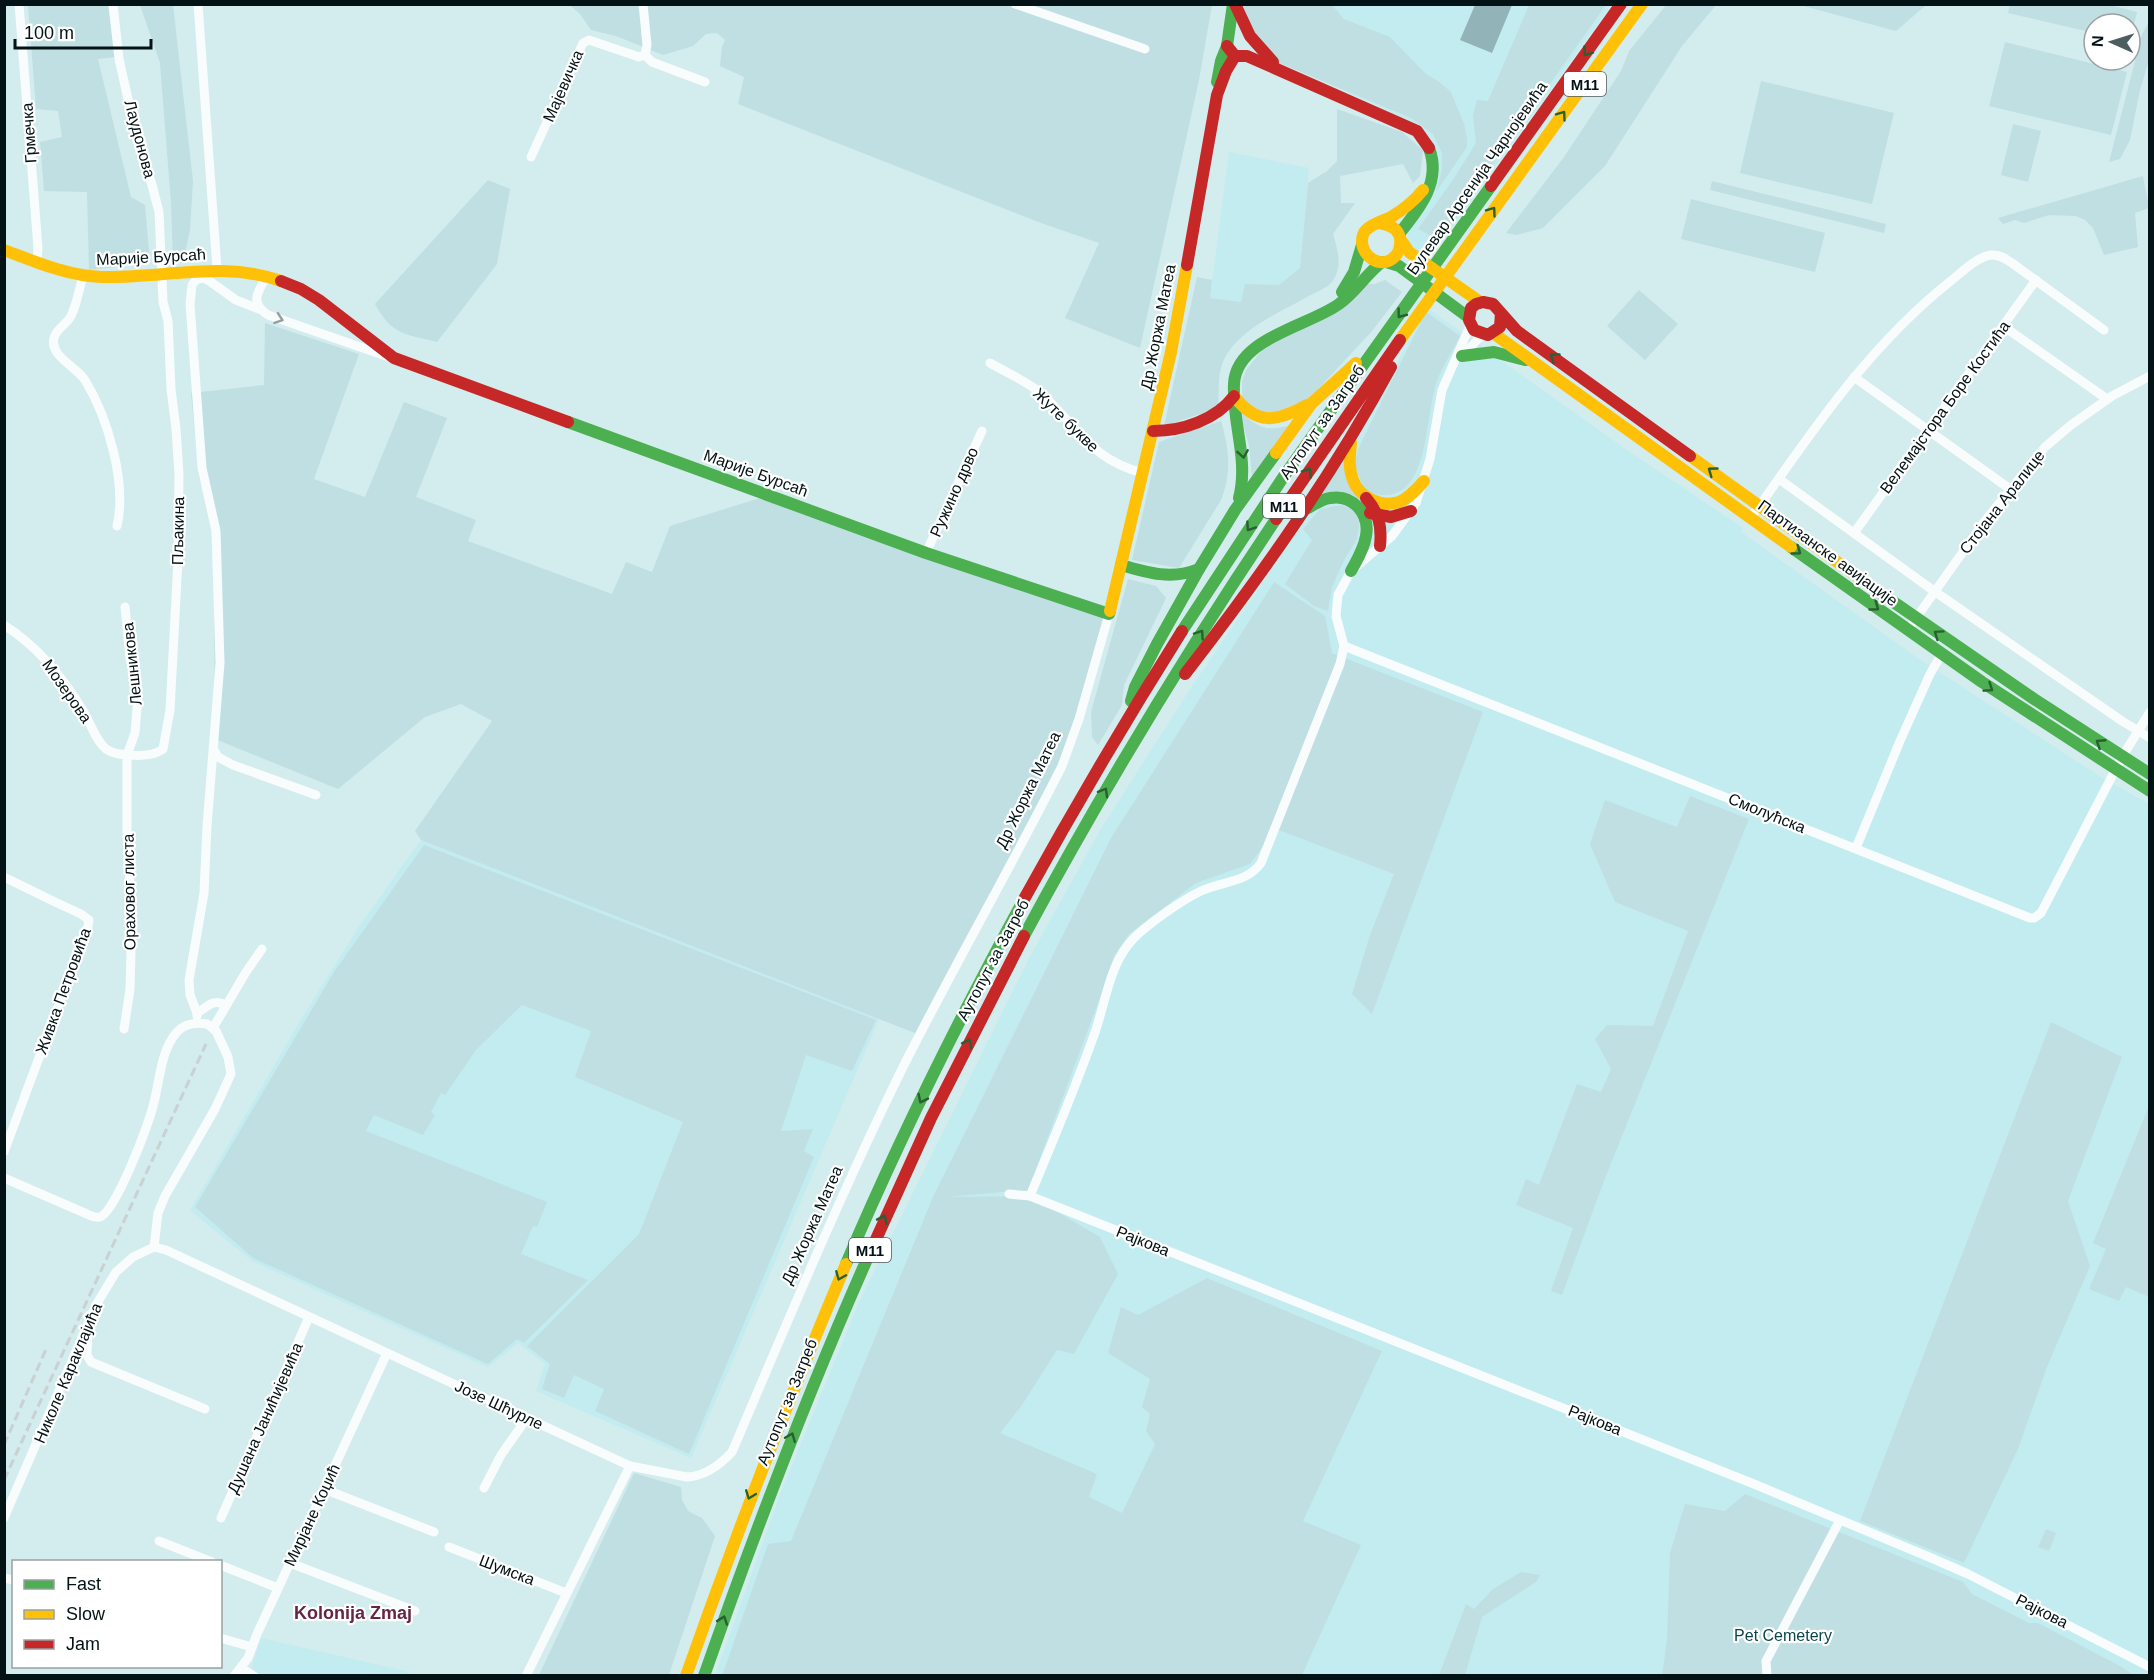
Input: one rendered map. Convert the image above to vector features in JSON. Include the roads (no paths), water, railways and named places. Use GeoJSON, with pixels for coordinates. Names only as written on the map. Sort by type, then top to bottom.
{"type":"FeatureCollection","features":[{"type":"Feature","properties":{"kind":"main road","name":"Др Жоржа Матеа"},"geometry":{"type":"LineString","coordinates":[[1234,4],[1254,44],[1280,70]]}},
{"type":"Feature","properties":{"kind":"main road","name":"Др Жоржа Матеа"},"geometry":{"type":"LineString","coordinates":[[1109,614],[1174,332],[1217,95],[1218,71],[1235,49],[1234,4]]}},
{"type":"Feature","properties":{"kind":"main road","name":"Булевар Арсенија Чарнојевића"},"geometry":{"type":"LineString","coordinates":[[1380,341],[1621,4]]}},
{"type":"Feature","properties":{"kind":"main road","name":"Булевар Арсенија Чарнојевића"},"geometry":{"type":"LineString","coordinates":[[1417,316],[1642,4]]}},
{"type":"Feature","properties":{"kind":"main road"},"geometry":{"type":"LineString","coordinates":[[1235,49],[1234,32],[1247,33]]}},
{"type":"Feature","properties":{"kind":"main road"},"geometry":{"type":"LineString","coordinates":[[1235,49],[1251,51],[1254,44]]}},
{"type":"Feature","properties":{"kind":"main road"},"geometry":{"type":"LineString","coordinates":[[1235,49],[1417,131],[1426,141],[1433,157],[1433,178],[1428,193],[1400,237],[1399,252],[1372,269],[1350,295],[1329,309],[1262,343],[1248,354],[1237,369],[1234,396],[1245,465],[1243,488],[1235,510]]}},
{"type":"Feature","properties":{"kind":"main road"},"geometry":{"type":"LineString","coordinates":[[1329,309],[1349,283],[1357,265],[1364,233],[1373,225],[1391,217],[1411,203],[1433,178]]}},
{"type":"Feature","properties":{"kind":"main road"},"geometry":{"type":"LineString","coordinates":[[1379,223],[1391,225],[1400,237]]}},
{"type":"Feature","properties":{"kind":"main road","name":"Партизанске авијације"},"geometry":{"type":"LineString","coordinates":[[1400,237],[1409,252],[1480,302],[1493,303],[1517,331],[1916,618],[2121,757],[2150,774]]}},
{"type":"Feature","properties":{"kind":"main road"},"geometry":{"type":"LineString","coordinates":[[1362,245],[1368,256],[1384,262]]}},
{"type":"Feature","properties":{"kind":"main road","name":"Марије Бурсаћ"},"geometry":{"type":"LineString","coordinates":[[4,250],[83,276],[123,277],[217,269],[267,276],[290,284],[326,304],[394,358],[926,553],[1109,614]]}},
{"type":"Feature","properties":{"kind":"main road","name":"Партизанске авијације"},"geometry":{"type":"LineString","coordinates":[[1384,262],[1399,266],[1455,305],[1469,321],[1473,330],[1488,334],[1533,362],[1941,655],[2114,770],[2150,791]]}},
{"type":"Feature","properties":{"kind":"main road"},"geometry":{"type":"LineString","coordinates":[[1469,321],[1472,308],[1480,302]]}},
{"type":"Feature","properties":{"kind":"main road"},"geometry":{"type":"LineString","coordinates":[[1488,334],[1502,323],[1502,313]]}},
{"type":"Feature","properties":{"kind":"main road"},"geometry":{"type":"LineString","coordinates":[[1158,701],[1167,698],[1305,510],[1381,387],[1417,316]]}},
{"type":"Feature","properties":{"kind":"main road","name":"Аутопут за Загреб"},"geometry":{"type":"LineString","coordinates":[[704,1676],[746,1554],[836,1326],[906,1169],[973,1032],[1036,914],[1158,701],[1286,503],[1417,316]]}},
{"type":"Feature","properties":{"kind":"main road"},"geometry":{"type":"LineString","coordinates":[[1128,719],[1135,687],[1199,569],[1235,510],[1312,403],[1380,341]]}},
{"type":"Feature","properties":{"kind":"main road","name":"Аутопут за Загреб"},"geometry":{"type":"LineString","coordinates":[[686,1676],[744,1510],[795,1382],[884,1178],[947,1047],[1046,860],[1128,719],[1230,556],[1380,341]]}},
{"type":"Feature","properties":{"kind":"main road"},"geometry":{"type":"LineString","coordinates":[[1462,356],[1490,351],[1533,362]]}},
{"type":"Feature","properties":{"kind":"main road"},"geometry":{"type":"LineString","coordinates":[[1234,396],[1248,413],[1271,420],[1290,415],[1312,403]]}},
{"type":"Feature","properties":{"kind":"main road"},"geometry":{"type":"LineString","coordinates":[[1153,431],[1172,431],[1216,414],[1226,408],[1234,396]]}},
{"type":"Feature","properties":{"kind":"main road"},"geometry":{"type":"LineString","coordinates":[[1351,438],[1349,470],[1363,503],[1366,520],[1366,537],[1351,571]]}},
{"type":"Feature","properties":{"kind":"main road"},"geometry":{"type":"LineString","coordinates":[[1305,510],[1328,498],[1338,497],[1363,503],[1400,502],[1424,481]]}},
{"type":"Feature","properties":{"kind":"main road"},"geometry":{"type":"LineString","coordinates":[[1363,503],[1379,516],[1391,517],[1411,511]]}},
{"type":"Feature","properties":{"kind":"main road"},"geometry":{"type":"LineString","coordinates":[[1379,516],[1380,546]]}},
{"type":"Feature","properties":{"kind":"main road"},"geometry":{"type":"LineString","coordinates":[[1121,565],[1158,576],[1178,576],[1199,569]]}},
{"type":"Feature","properties":{"kind":"main road"},"geometry":{"type":"LineString","coordinates":[[1158,576],[1173,590],[1172,618]]}},
{"type":"Feature","properties":{"kind":"street","name":"Грмечка"},"geometry":{"type":"LineString","coordinates":[[19,4],[38,248],[37,262]]}},
{"type":"Feature","properties":{"kind":"street","name":"Лаудонова"},"geometry":{"type":"LineString","coordinates":[[113,4],[119,59],[137,139],[156,199],[162,275]]}},
{"type":"Feature","properties":{"kind":"street"},"geometry":{"type":"LineString","coordinates":[[198,4],[217,269]]}},
{"type":"Feature","properties":{"kind":"street"},"geometry":{"type":"LineString","coordinates":[[643,4],[647,45],[645,55]]}},
{"type":"Feature","properties":{"kind":"street"},"geometry":{"type":"LineString","coordinates":[[1015,4],[1145,49]]}},
{"type":"Feature","properties":{"kind":"street","name":"Мајевичка"},"geometry":{"type":"LineString","coordinates":[[531,157],[583,43],[589,40],[639,57],[645,55],[652,62],[705,82]]}},
{"type":"Feature","properties":{"kind":"street"},"geometry":{"type":"LineString","coordinates":[[1751,518],[1854,376],[1905,320],[1944,286],[1984,257],[1996,255],[2006,259],[2104,330]]}},
{"type":"Feature","properties":{"kind":"street","name":"Пљакина"},"geometry":{"type":"LineString","coordinates":[[127,755],[157,754],[163,749],[170,710],[178,560],[179,474],[171,389],[168,321],[163,302],[162,275]]}},
{"type":"Feature","properties":{"kind":"street"},"geometry":{"type":"LineString","coordinates":[[83,276],[72,313],[54,338],[55,347],[60,356],[81,374],[104,419],[114,456],[121,503],[117,526]]}},
{"type":"Feature","properties":{"kind":"street"},"geometry":{"type":"LineString","coordinates":[[259,309],[257,295],[267,276]]}},
{"type":"Feature","properties":{"kind":"street","name":"Марије Бурсаћ"},"geometry":{"type":"LineString","coordinates":[[214,750],[220,663],[216,531],[202,468],[190,304],[192,285],[196,280],[205,279],[236,300],[268,315],[394,358]]}},
{"type":"Feature","properties":{"kind":"street","name":"Велемајстора Боре Костића"},"geometry":{"type":"LineString","coordinates":[[1854,533],[2036,280]]}},
{"type":"Feature","properties":{"kind":"street"},"geometry":{"type":"LineString","coordinates":[[1030,1196],[1094,1036],[1120,959],[1132,940],[1199,892],[1246,877],[1257,869],[1265,855],[1340,664],[1344,646],[1336,620],[1336,602],[1342,585],[1351,571],[1400,526],[1411,511],[1424,481],[1430,459],[1439,399],[1469,321]]}},
{"type":"Feature","properties":{"kind":"street"},"geometry":{"type":"LineString","coordinates":[[2003,326],[2107,399]]}},
{"type":"Feature","properties":{"kind":"street"},"geometry":{"type":"LineString","coordinates":[[1452,366],[1488,334]]}},
{"type":"Feature","properties":{"kind":"street","name":"Жуте букве"},"geometry":{"type":"LineString","coordinates":[[990,363],[1038,392],[1106,458],[1126,469],[1143,474]]}},
{"type":"Feature","properties":{"kind":"street"},"geometry":{"type":"LineString","coordinates":[[1854,376],[2010,489]]}},
{"type":"Feature","properties":{"kind":"street","name":"Стојана Аралице"},"geometry":{"type":"LineString","coordinates":[[1907,631],[2010,489],[2045,447],[2107,399],[2150,376]]}},
{"type":"Feature","properties":{"kind":"street","name":"Ружино дрво"},"geometry":{"type":"LineString","coordinates":[[926,553],[982,431]]}},
{"type":"Feature","properties":{"kind":"street"},"geometry":{"type":"LineString","coordinates":[[1779,479],[1934,591],[2150,738]]}},
{"type":"Feature","properties":{"kind":"street","name":"Лешникова"},"geometry":{"type":"LineString","coordinates":[[125,607],[130,658],[138,696],[135,733],[127,755]]}},
{"type":"Feature","properties":{"kind":"street","name":"Др Жоржа Матеа"},"geometry":{"type":"LineString","coordinates":[[732,1452],[872,1131],[1062,766],[1079,719],[1109,614]]}},
{"type":"Feature","properties":{"kind":"street","name":"Мозерова"},"geometry":{"type":"LineString","coordinates":[[4,625],[38,651],[55,670],[81,707],[101,743],[113,753],[127,755]]}},
{"type":"Feature","properties":{"kind":"street","name":"Смолућска"},"geometry":{"type":"LineString","coordinates":[[1344,646],[2030,918],[2041,913],[2114,770]]}},
{"type":"Feature","properties":{"kind":"street"},"geometry":{"type":"LineString","coordinates":[[1856,848],[1900,741],[1941,655]]}},
{"type":"Feature","properties":{"kind":"street"},"geometry":{"type":"LineString","coordinates":[[2114,770],[2150,712]]}},
{"type":"Feature","properties":{"kind":"street"},"geometry":{"type":"LineString","coordinates":[[214,750],[218,757],[233,765],[316,795]]}},
{"type":"Feature","properties":{"kind":"street"},"geometry":{"type":"LineString","coordinates":[[154,1247],[158,1213],[165,1196],[215,1109],[229,1079],[230,1062],[213,1028],[197,1018],[190,995],[189,980],[204,892],[214,750]]}},
{"type":"Feature","properties":{"kind":"street","name":"Ораховог листа"},"geometry":{"type":"LineString","coordinates":[[124,1029],[130,989],[132,916],[127,755]]}},
{"type":"Feature","properties":{"kind":"street","name":"Живка Петровића"},"geometry":{"type":"LineString","coordinates":[[4,877],[89,920],[4,1152]]}},
{"type":"Feature","properties":{"kind":"street"},"geometry":{"type":"LineString","coordinates":[[213,1028],[225,1005],[262,949]]}},
{"type":"Feature","properties":{"kind":"street"},"geometry":{"type":"LineString","coordinates":[[4,1178],[87,1214],[100,1217],[112,1206],[151,1113],[162,1064],[170,1043],[182,1028],[214,1002],[225,1005]]}},
{"type":"Feature","properties":{"kind":"street","name":"Рајкова"},"geometry":{"type":"LineString","coordinates":[[1010,1194],[1030,1196],[1732,1475],[1968,1574],[2150,1667]]}},
{"type":"Feature","properties":{"kind":"street","name":"Јозе Шћурле"},"geometry":{"type":"LineString","coordinates":[[154,1247],[166,1250],[630,1466],[671,1475],[696,1476],[720,1464],[732,1452]]}},
{"type":"Feature","properties":{"kind":"street","name":"Николе Караклајића"},"geometry":{"type":"LineString","coordinates":[[4,1518],[96,1305],[120,1268],[140,1252],[154,1247]]}},
{"type":"Feature","properties":{"kind":"street","name":"Душана Јанићијевића"},"geometry":{"type":"LineString","coordinates":[[221,1518],[309,1317]]}},
{"type":"Feature","properties":{"kind":"street"},"geometry":{"type":"LineString","coordinates":[[88,1323],[87,1355],[91,1362],[205,1409]]}},
{"type":"Feature","properties":{"kind":"street","name":"Мирјане Коџић"},"geometry":{"type":"LineString","coordinates":[[238,1672],[248,1658],[278,1587],[387,1353]]}},
{"type":"Feature","properties":{"kind":"street"},"geometry":{"type":"LineString","coordinates":[[484,1488],[501,1455],[527,1418]]}},
{"type":"Feature","properties":{"kind":"street"},"geometry":{"type":"LineString","coordinates":[[526,1676],[630,1466]]}},
{"type":"Feature","properties":{"kind":"street"},"geometry":{"type":"LineString","coordinates":[[324,1489],[434,1532]]}},
{"type":"Feature","properties":{"kind":"street"},"geometry":{"type":"LineString","coordinates":[[1767,1676],[1766,1661],[1840,1520]]}},
{"type":"Feature","properties":{"kind":"street"},"geometry":{"type":"LineString","coordinates":[[159,1541],[207,1560]]}},
{"type":"Feature","properties":{"kind":"street","name":"Шумска"},"geometry":{"type":"LineString","coordinates":[[449,1547],[566,1593]]}},
{"type":"Feature","properties":{"kind":"street"},"geometry":{"type":"LineString","coordinates":[[290,1563],[415,1611]]}},
{"type":"Feature","properties":{"kind":"street"},"geometry":{"type":"LineString","coordinates":[[222,1566],[278,1587]]}},
{"type":"Feature","properties":{"kind":"street"},"geometry":{"type":"LineString","coordinates":[[222,1639],[252,1647]]}},
{"type":"Feature","properties":{"kind":"street"},"geometry":{"type":"LineString","coordinates":[[238,1672],[254,1676]]}},
{"type":"Feature","properties":{"kind":"railway"},"geometry":{"type":"LineString","coordinates":[[4,1480],[206,1044]]}},
{"type":"Feature","properties":{"kind":"railway"},"geometry":{"type":"LineString","coordinates":[[4,1445],[47,1347]]}},
{"type":"Feature","properties":{"kind":"district","name":"Kolonija Zmaj"},"geometry":{"type":"Point","coordinates":[353,1613]}},
{"type":"Feature","properties":{"kind":"park label","name":"Pet Cemetery"},"geometry":{"type":"Point","coordinates":[1783,1635]}}]}
